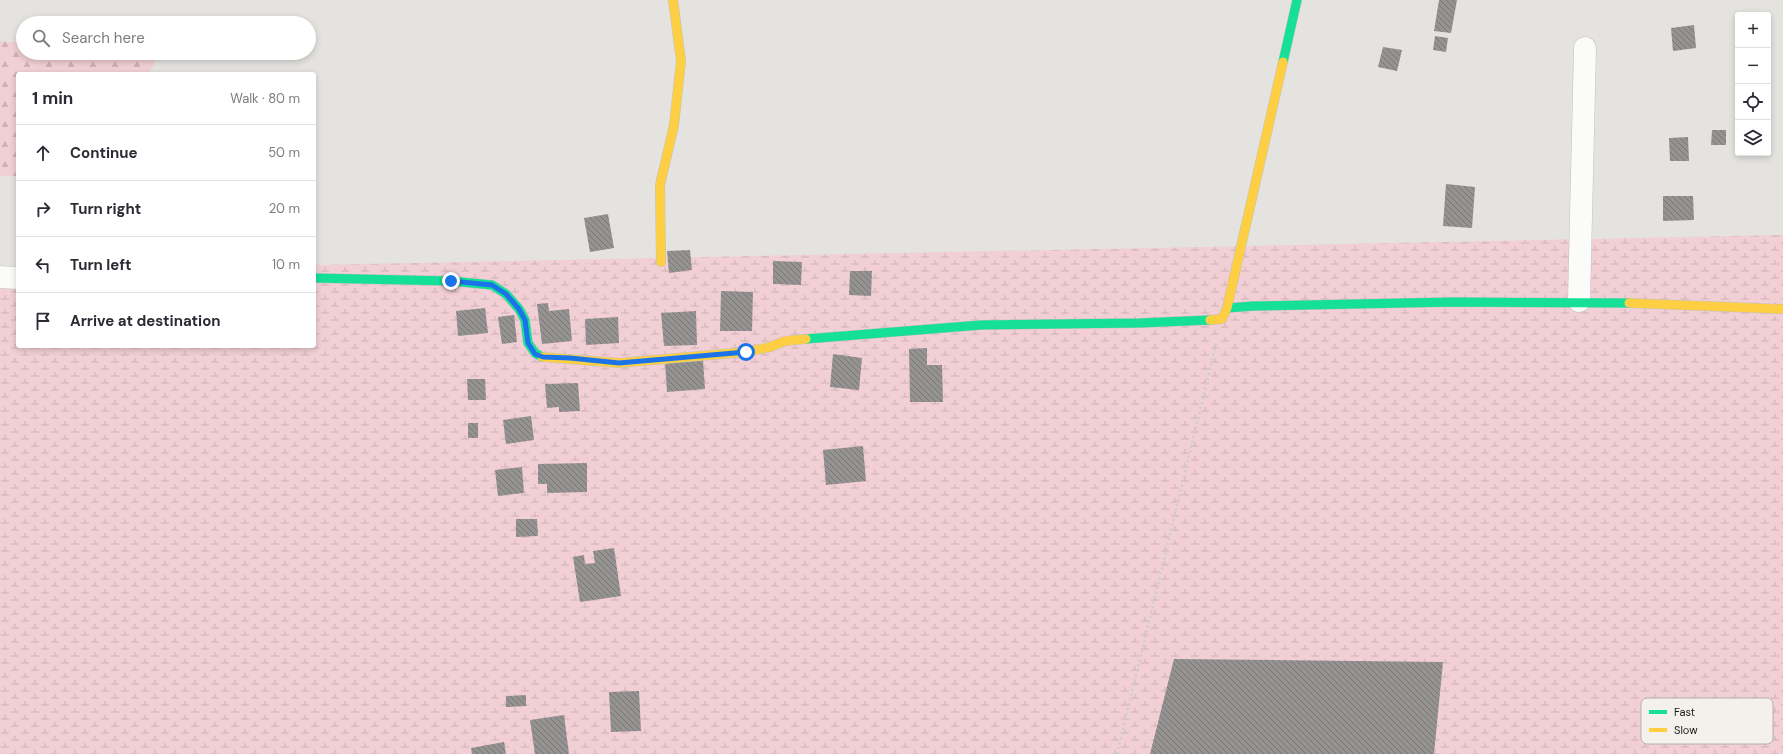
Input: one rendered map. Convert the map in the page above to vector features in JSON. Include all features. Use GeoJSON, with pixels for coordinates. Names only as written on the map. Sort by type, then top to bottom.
{"type":"FeatureCollection","features":[{"type":"Feature","properties":{"kind":"street"},"geometry":{"type":"LineString","coordinates":[[662,262],[660,185],[674,125],[681,61],[673,0]]}},
{"type":"Feature","properties":{"kind":"street"},"geometry":{"type":"LineString","coordinates":[[316,278],[451,281],[492,285],[506,294],[519,309],[525,320],[528,343],[535,354],[543,357],[619,363],[746,352],[770,347],[785,341],[981,325],[1140,323],[1222,319],[1227,308],[1297,0]]}},
{"type":"Feature","properties":{"kind":"street"},"geometry":{"type":"LineString","coordinates":[[1580,301],[1585,48]]}},
{"type":"Feature","properties":{"kind":"street"},"geometry":{"type":"LineString","coordinates":[[0,277],[16,278]]}},
{"type":"Feature","properties":{"kind":"street"},"geometry":{"type":"LineString","coordinates":[[1227,308],[1426,302],[1580,301],[1783,308]]}},
{"type":"Feature","properties":{"kind":"path"},"geometry":{"type":"LineString","coordinates":[[1117,754],[1222,319]]}},
{"type":"Feature","properties":{"kind":"green space"},"geometry":{"type":"Polygon","coordinates":[[[0,41],[16,42],[16,60],[156,60],[150,72],[16,72],[16,176],[0,176],[0,41]]]}},
{"type":"Feature","properties":{"kind":"green space"},"geometry":{"type":"Polygon","coordinates":[[[1783,235],[1783,754],[0,754],[0,272],[16,272],[16,348],[316,348],[316,265],[1783,235]]]}},
{"type":"Feature","properties":{"kind":"building"},"geometry":{"type":"Polygon","coordinates":[[[1439,0],[1457,0],[1451,33],[1434,31],[1439,0]]]}},
{"type":"Feature","properties":{"kind":"building"},"geometry":{"type":"Polygon","coordinates":[[[1694,25],[1696,48],[1673,51],[1671,28],[1694,25]]]}},
{"type":"Feature","properties":{"kind":"building"},"geometry":{"type":"Polygon","coordinates":[[[1435,36],[1448,38],[1446,52],[1433,50],[1435,36]]]}},
{"type":"Feature","properties":{"kind":"building"},"geometry":{"type":"Polygon","coordinates":[[[1383,47],[1402,50],[1397,71],[1378,67],[1383,47]]]}},
{"type":"Feature","properties":{"kind":"building"},"geometry":{"type":"Polygon","coordinates":[[[1712,130],[1726,130],[1726,145],[1711,145],[1712,130]]]}},
{"type":"Feature","properties":{"kind":"building"},"geometry":{"type":"Polygon","coordinates":[[[1688,137],[1689,161],[1670,161],[1669,138],[1688,137]]]}},
{"type":"Feature","properties":{"kind":"building"},"geometry":{"type":"Polygon","coordinates":[[[1446,184],[1475,187],[1472,228],[1443,226],[1446,184]]]}},
{"type":"Feature","properties":{"kind":"building"},"geometry":{"type":"Polygon","coordinates":[[[1663,196],[1693,196],[1694,220],[1663,221],[1663,196]]]}},
{"type":"Feature","properties":{"kind":"building"},"geometry":{"type":"Polygon","coordinates":[[[608,214],[614,248],[590,252],[584,218],[608,214]]]}},
{"type":"Feature","properties":{"kind":"building"},"geometry":{"type":"Polygon","coordinates":[[[690,250],[692,270],[669,273],[667,251],[690,250]]]}},
{"type":"Feature","properties":{"kind":"building"},"geometry":{"type":"Polygon","coordinates":[[[773,261],[802,262],[801,285],[773,284],[773,261]]]}},
{"type":"Feature","properties":{"kind":"building"},"geometry":{"type":"Polygon","coordinates":[[[850,271],[872,271],[871,296],[849,295],[850,271]]]}},
{"type":"Feature","properties":{"kind":"building"},"geometry":{"type":"Polygon","coordinates":[[[721,291],[753,292],[752,331],[720,331],[721,291]]]}},
{"type":"Feature","properties":{"kind":"building"},"geometry":{"type":"Polygon","coordinates":[[[548,303],[549,311],[569,309],[572,341],[542,344],[537,304],[548,303]]]}},
{"type":"Feature","properties":{"kind":"building"},"geometry":{"type":"Polygon","coordinates":[[[485,308],[488,333],[458,336],[456,311],[485,308]]]}},
{"type":"Feature","properties":{"kind":"building"},"geometry":{"type":"Polygon","coordinates":[[[696,311],[697,345],[664,346],[661,313],[696,311]]]}},
{"type":"Feature","properties":{"kind":"building"},"geometry":{"type":"Polygon","coordinates":[[[514,315],[517,342],[502,344],[498,317],[514,315]]]}},
{"type":"Feature","properties":{"kind":"building"},"geometry":{"type":"Polygon","coordinates":[[[618,317],[619,343],[586,345],[585,319],[618,317]]]}},
{"type":"Feature","properties":{"kind":"building"},"geometry":{"type":"Polygon","coordinates":[[[927,348],[927,365],[942,365],[943,402],[910,402],[909,349],[927,348]]]}},
{"type":"Feature","properties":{"kind":"building"},"geometry":{"type":"Polygon","coordinates":[[[833,354],[862,358],[859,390],[830,387],[833,354]]]}},
{"type":"Feature","properties":{"kind":"building"},"geometry":{"type":"Polygon","coordinates":[[[703,360],[705,389],[667,392],[665,362],[703,360]]]}},
{"type":"Feature","properties":{"kind":"building"},"geometry":{"type":"Polygon","coordinates":[[[467,379],[485,379],[486,400],[468,400],[467,379]]]}},
{"type":"Feature","properties":{"kind":"building"},"geometry":{"type":"Polygon","coordinates":[[[578,383],[580,411],[559,412],[559,407],[547,408],[545,384],[578,383]]]}},
{"type":"Feature","properties":{"kind":"building"},"geometry":{"type":"Polygon","coordinates":[[[531,416],[534,440],[506,444],[503,420],[531,416]]]}},
{"type":"Feature","properties":{"kind":"building"},"geometry":{"type":"Polygon","coordinates":[[[468,423],[478,423],[478,438],[468,438],[468,423]]]}},
{"type":"Feature","properties":{"kind":"building"},"geometry":{"type":"Polygon","coordinates":[[[863,446],[866,481],[826,485],[823,450],[863,446]]]}},
{"type":"Feature","properties":{"kind":"building"},"geometry":{"type":"Polygon","coordinates":[[[587,463],[587,492],[547,493],[547,484],[538,484],[538,464],[587,463]]]}},
{"type":"Feature","properties":{"kind":"building"},"geometry":{"type":"Polygon","coordinates":[[[522,467],[524,493],[498,496],[495,470],[522,467]]]}},
{"type":"Feature","properties":{"kind":"building"},"geometry":{"type":"Polygon","coordinates":[[[516,519],[537,519],[538,536],[516,537],[516,519]]]}},
{"type":"Feature","properties":{"kind":"building"},"geometry":{"type":"Polygon","coordinates":[[[614,548],[621,596],[580,602],[573,557],[584,555],[585,564],[595,563],[593,551],[614,548]]]}},
{"type":"Feature","properties":{"kind":"building"},"geometry":{"type":"Polygon","coordinates":[[[1174,659],[1443,662],[1434,754],[1150,754],[1174,659]]]}},
{"type":"Feature","properties":{"kind":"building"},"geometry":{"type":"Polygon","coordinates":[[[639,691],[641,731],[611,732],[609,692],[639,691]]]}},
{"type":"Feature","properties":{"kind":"building"},"geometry":{"type":"Polygon","coordinates":[[[526,695],[526,706],[506,707],[506,696],[526,695]]]}},
{"type":"Feature","properties":{"kind":"building"},"geometry":{"type":"Polygon","coordinates":[[[564,715],[569,754],[535,754],[530,720],[564,715]]]}},
{"type":"Feature","properties":{"kind":"building"},"geometry":{"type":"Polygon","coordinates":[[[504,742],[506,754],[472,754],[471,748],[504,742]]]}},
{"type":"Feature","properties":{"kind":"traffic: fast"},"geometry":{"type":"LineString","coordinates":[[1283,62],[1297,0]]}},
{"type":"Feature","properties":{"kind":"traffic: fast"},"geometry":{"type":"LineString","coordinates":[[316,278],[451,281],[492,285],[506,294],[519,309],[525,320],[528,343],[535,353],[542,357]]}},
{"type":"Feature","properties":{"kind":"traffic: fast"},"geometry":{"type":"LineString","coordinates":[[1227,308],[1254,306],[1453,302],[1629,303]]}},
{"type":"Feature","properties":{"kind":"traffic: fast"},"geometry":{"type":"LineString","coordinates":[[806,339],[981,325],[1140,323],[1210,320]]}},
{"type":"Feature","properties":{"kind":"traffic: slow"},"geometry":{"type":"LineString","coordinates":[[661,262],[660,185],[674,125],[681,61],[673,0]]}},
{"type":"Feature","properties":{"kind":"traffic: slow"},"geometry":{"type":"LineString","coordinates":[[1210,320],[1222,319],[1227,308],[1283,62]]}},
{"type":"Feature","properties":{"kind":"traffic: slow"},"geometry":{"type":"LineString","coordinates":[[1629,303],[1783,309]]}},
{"type":"Feature","properties":{"kind":"traffic: slow"},"geometry":{"type":"LineString","coordinates":[[542,357],[619,363],[746,352],[770,347],[785,341],[806,339]]}},
{"type":"Feature","properties":{"kind":"route"},"geometry":{"type":"LineString","coordinates":[[451,281],[492,285],[506,294],[519,309],[525,320],[528,343],[535,354],[543,357],[619,363],[746,352]]}}]}
